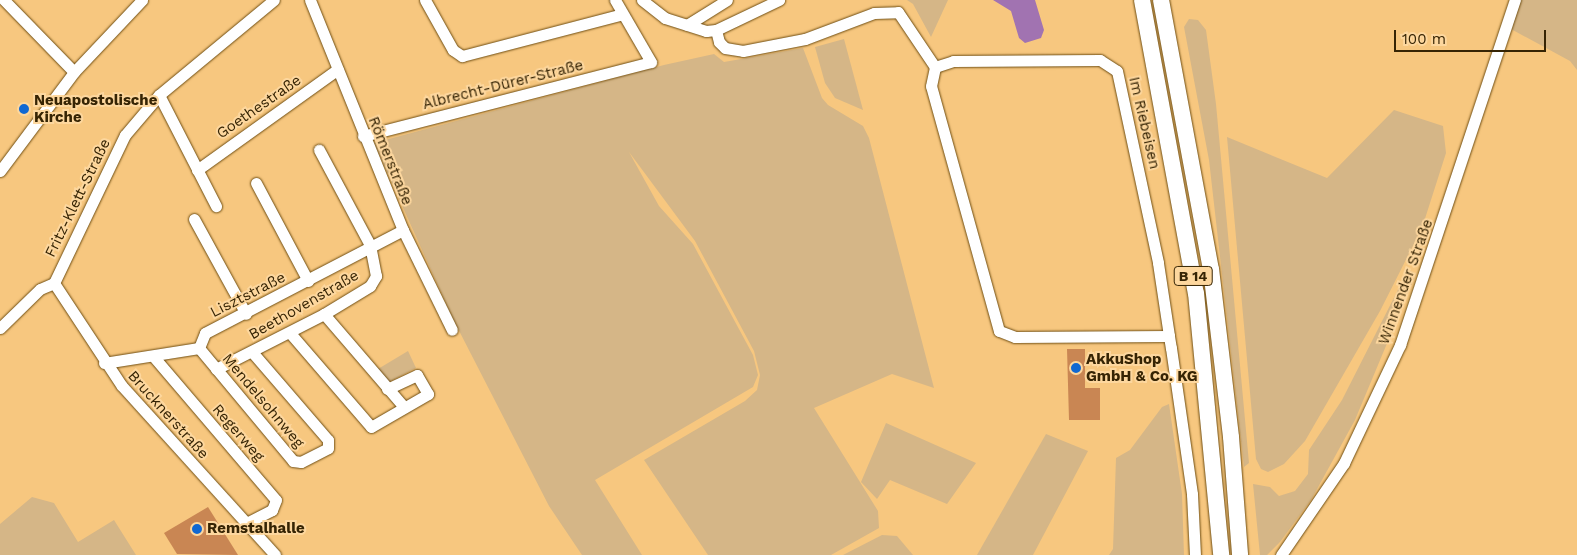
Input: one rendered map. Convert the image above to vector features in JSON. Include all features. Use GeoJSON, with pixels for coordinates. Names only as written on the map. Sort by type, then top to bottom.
{"type":"FeatureCollection","features":[{"type":"Feature","properties":{"kind":"highway","name":"B 14"},"geometry":{"type":"LineString","coordinates":[[1142,0],[1196,293],[1221,555]]}},
{"type":"Feature","properties":{"kind":"highway","name":"B 14"},"geometry":{"type":"LineString","coordinates":[[1161,0],[1211,269],[1231,437],[1240,555]]}},
{"type":"Feature","properties":{"kind":"street"},"geometry":{"type":"LineString","coordinates":[[4,0],[74,72]]}},
{"type":"Feature","properties":{"kind":"street"},"geometry":{"type":"LineString","coordinates":[[0,171],[74,72],[142,0]]}},
{"type":"Feature","properties":{"kind":"street","name":"Fritz-Klett-Straße"},"geometry":{"type":"LineString","coordinates":[[54,283],[125,135],[159,95],[274,0]]}},
{"type":"Feature","properties":{"kind":"street","name":"Römerstraße"},"geometry":{"type":"LineString","coordinates":[[310,0],[402,230],[452,330]]}},
{"type":"Feature","properties":{"kind":"street"},"geometry":{"type":"LineString","coordinates":[[425,0],[453,50],[462,56],[623,14],[615,0]]}},
{"type":"Feature","properties":{"kind":"street"},"geometry":{"type":"LineString","coordinates":[[642,0],[655,12],[687,25],[716,30],[776,1]]}},
{"type":"Feature","properties":{"kind":"street"},"geometry":{"type":"LineString","coordinates":[[687,25],[727,0]]}},
{"type":"Feature","properties":{"kind":"street","name":"Winnender Straße"},"geometry":{"type":"LineString","coordinates":[[1282,555],[1344,463],[1400,345],[1515,0]]}},
{"type":"Feature","properties":{"kind":"street"},"geometry":{"type":"LineString","coordinates":[[716,30],[718,42],[725,48],[743,51],[805,39],[874,14],[898,12],[935,67],[930,79],[932,92],[999,331],[1015,337],[1169,336]]}},
{"type":"Feature","properties":{"kind":"street","name":"Albrecht-Dürer-Straße"},"geometry":{"type":"LineString","coordinates":[[363,136],[651,62],[623,14]]}},
{"type":"Feature","properties":{"kind":"street","name":"Im Riebeisen"},"geometry":{"type":"LineString","coordinates":[[935,67],[953,62],[1100,60],[1112,65],[1121,81],[1149,212],[1169,336],[1192,494],[1194,555]]}},
{"type":"Feature","properties":{"kind":"street","name":"Goethestraße"},"geometry":{"type":"LineString","coordinates":[[197,170],[338,69]]}},
{"type":"Feature","properties":{"kind":"street"},"geometry":{"type":"LineString","coordinates":[[159,95],[216,206]]}},
{"type":"Feature","properties":{"kind":"street","name":"Beethovenstraße"},"geometry":{"type":"LineString","coordinates":[[216,369],[290,333],[324,314],[370,286],[376,276],[370,245],[319,150]]}},
{"type":"Feature","properties":{"kind":"street"},"geometry":{"type":"LineString","coordinates":[[256,183],[308,281]]}},
{"type":"Feature","properties":{"kind":"street"},"geometry":{"type":"LineString","coordinates":[[194,219],[246,314]]}},
{"type":"Feature","properties":{"kind":"street","name":"Lisztstraße"},"geometry":{"type":"LineString","coordinates":[[199,348],[205,333],[246,314],[370,245],[402,230]]}},
{"type":"Feature","properties":{"kind":"street"},"geometry":{"type":"LineString","coordinates":[[0,328],[40,289],[54,283]]}},
{"type":"Feature","properties":{"kind":"street","name":"Brucknerstraße"},"geometry":{"type":"LineString","coordinates":[[54,283],[104,363],[275,555]]}},
{"type":"Feature","properties":{"kind":"street"},"geometry":{"type":"LineString","coordinates":[[324,314],[404,408]]}},
{"type":"Feature","properties":{"kind":"street"},"geometry":{"type":"LineString","coordinates":[[290,333],[371,427],[427,397],[421,377],[411,376],[388,389]]}},
{"type":"Feature","properties":{"kind":"street"},"geometry":{"type":"LineString","coordinates":[[104,363],[199,348]]}},
{"type":"Feature","properties":{"kind":"street","name":"Mendelsohnweg"},"geometry":{"type":"LineString","coordinates":[[199,348],[293,461],[302,462],[328,448],[328,440],[252,352]]}},
{"type":"Feature","properties":{"kind":"street","name":"Regerweg"},"geometry":{"type":"LineString","coordinates":[[153,356],[276,500],[272,510],[246,523]]}},
{"type":"Feature","properties":{"kind":"shaded area"},"geometry":{"type":"Polygon","coordinates":[[[907,0],[948,0],[931,37],[913,4],[907,0]]]}},
{"type":"Feature","properties":{"kind":"shaded area"},"geometry":{"type":"Polygon","coordinates":[[[993,0],[1035,0],[1044,30],[1041,38],[1025,43],[1019,38],[1011,11],[993,0]]]}},
{"type":"Feature","properties":{"kind":"shaded area"},"geometry":{"type":"Polygon","coordinates":[[[1520,0],[1577,0],[1577,70],[1570,61],[1511,29],[1520,0]]]}},
{"type":"Feature","properties":{"kind":"shaded area"},"geometry":{"type":"Polygon","coordinates":[[[1189,19],[1198,20],[1206,30],[1216,104],[1249,463],[1244,467],[1209,160],[1184,27],[1189,19]]]}},
{"type":"Feature","properties":{"kind":"shaded area"},"geometry":{"type":"Polygon","coordinates":[[[844,39],[863,110],[835,98],[825,83],[815,47],[844,39]]]}},
{"type":"Feature","properties":{"kind":"shaded area"},"geometry":{"type":"Polygon","coordinates":[[[803,48],[822,98],[828,105],[863,126],[869,138],[934,388],[892,374],[814,408],[878,511],[879,528],[831,555],[708,555],[644,460],[745,401],[757,390],[760,375],[754,351],[695,241],[629,152],[659,206],[693,244],[753,355],[758,375],[753,387],[595,480],[642,555],[582,555],[549,506],[453,319],[374,143],[664,65],[714,54],[724,62],[803,48]]]}},
{"type":"Feature","properties":{"kind":"shaded area"},"geometry":{"type":"Polygon","coordinates":[[[1394,110],[1443,126],[1446,153],[1422,228],[1380,311],[1305,441],[1284,464],[1268,472],[1261,469],[1256,459],[1227,137],[1327,178],[1394,110]]]}},
{"type":"Feature","properties":{"kind":"shaded area"},"geometry":{"type":"Polygon","coordinates":[[[1408,270],[1416,274],[1355,420],[1311,500],[1280,542],[1267,555],[1260,555],[1253,484],[1270,487],[1279,496],[1295,491],[1308,474],[1309,450],[1342,400],[1408,270]]]}},
{"type":"Feature","properties":{"kind":"shaded area"},"geometry":{"type":"Polygon","coordinates":[[[408,351],[416,368],[389,382],[378,369],[408,351]]]}},
{"type":"Feature","properties":{"kind":"shaded area"},"geometry":{"type":"Polygon","coordinates":[[[1169,404],[1182,494],[1184,555],[1109,555],[1113,549],[1116,458],[1130,450],[1162,407],[1169,404]]]}},
{"type":"Feature","properties":{"kind":"shaded area"},"geometry":{"type":"Polygon","coordinates":[[[886,423],[976,463],[947,504],[890,480],[877,499],[861,482],[886,423]]]}},
{"type":"Feature","properties":{"kind":"shaded area"},"geometry":{"type":"Polygon","coordinates":[[[1046,434],[1088,451],[1033,555],[977,555],[1046,434]]]}},
{"type":"Feature","properties":{"kind":"shaded area"},"geometry":{"type":"Polygon","coordinates":[[[32,497],[54,503],[78,542],[114,520],[136,555],[0,555],[0,524],[32,497]]]}},
{"type":"Feature","properties":{"kind":"shaded area"},"geometry":{"type":"Polygon","coordinates":[[[882,535],[897,536],[913,555],[843,555],[882,535]]]}},
{"type":"Feature","properties":{"kind":"building","name":"AkkuShop GmbH & Co. KG"},"geometry":{"type":"Polygon","coordinates":[[[1067,349],[1085,349],[1085,388],[1100,388],[1100,420],[1069,420],[1067,349]]]}},
{"type":"Feature","properties":{"kind":"building","name":"Remstalhalle"},"geometry":{"type":"Polygon","coordinates":[[[208,507],[238,555],[177,554],[164,533],[208,507]]]}},
{"type":"Feature","properties":{"kind":"place","name":"Neuapostolische Kirche"},"geometry":{"type":"Point","coordinates":[24,109]}},
{"type":"Feature","properties":{"kind":"place","name":"AkkuShop GmbH & Co. KG"},"geometry":{"type":"Point","coordinates":[1076,368]}},
{"type":"Feature","properties":{"kind":"place","name":"Remstalhalle"},"geometry":{"type":"Point","coordinates":[197,529]}}]}
